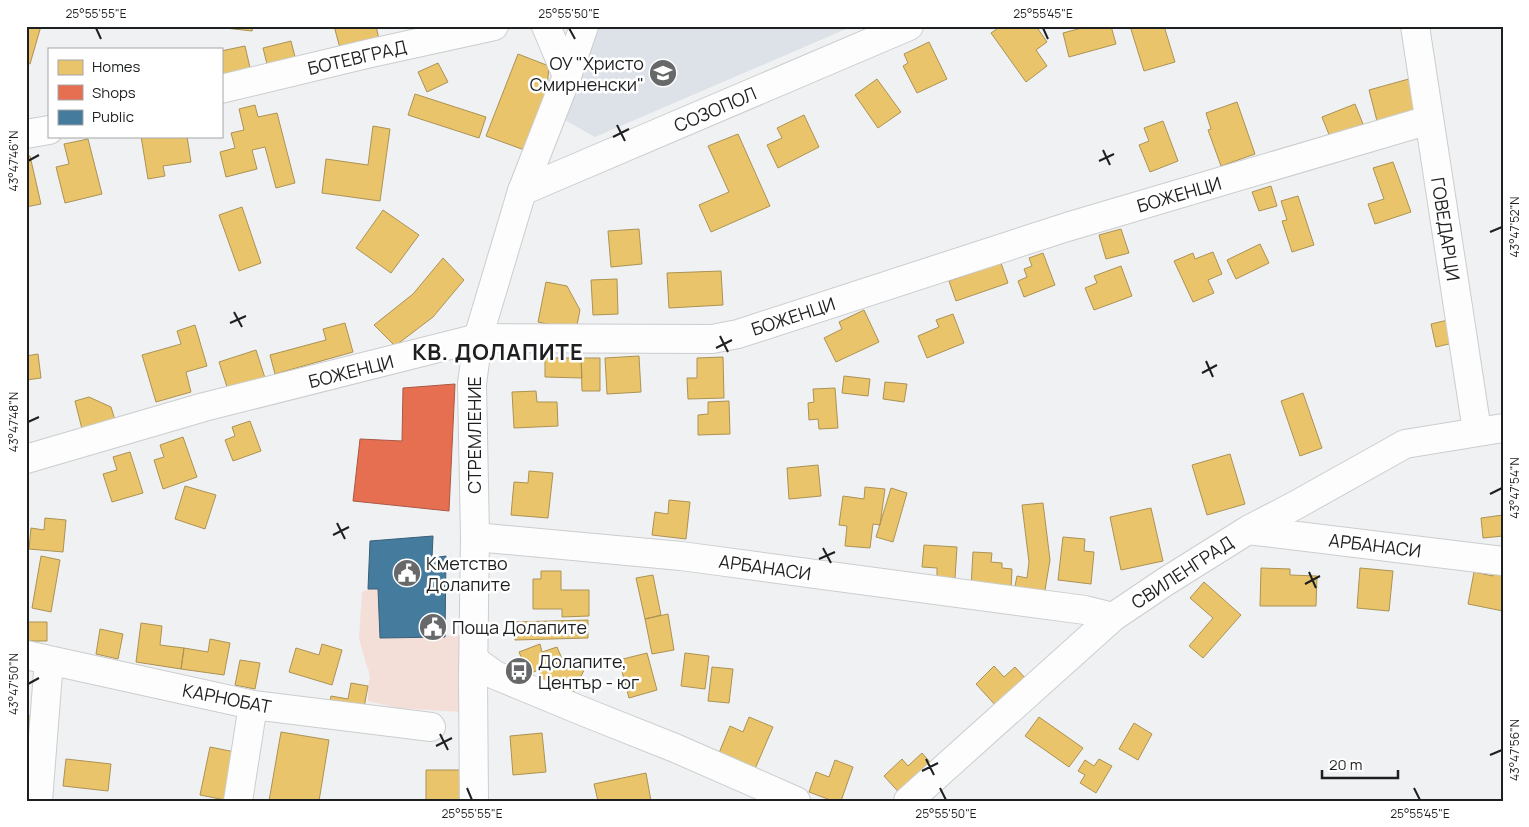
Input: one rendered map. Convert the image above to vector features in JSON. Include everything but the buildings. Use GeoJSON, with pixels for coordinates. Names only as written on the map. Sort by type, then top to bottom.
{"type":"FeatureCollection","features":[{"type":"Feature","properties":{"kind":"street","name":"БОТЕВГРАД"},"geometry":{"type":"LineString","coordinates":[[222,89],[494,26]]}},
{"type":"Feature","properties":{"kind":"street"},"geometry":{"type":"LineString","coordinates":[[546,26],[567,76]]}},
{"type":"Feature","properties":{"kind":"street","name":"СТРЕМЛЕНИЕ"},"geometry":{"type":"LineString","coordinates":[[474,801],[475,537],[472,384],[478,338],[522,191],[567,76],[584,26]]}},
{"type":"Feature","properties":{"kind":"street","name":"СОЗОПОЛ"},"geometry":{"type":"LineString","coordinates":[[522,191],[908,26]]}},
{"type":"Feature","properties":{"kind":"street","name":"ГОВЕДАРЦИ"},"geometry":{"type":"LineString","coordinates":[[1415,26],[1430,120],[1490,429]]}},
{"type":"Feature","properties":{"kind":"street","name":"БОЖЕНЦИ"},"geometry":{"type":"LineString","coordinates":[[26,459],[204,407],[478,338],[712,339],[738,334],[1066,227],[1430,120]]}},
{"type":"Feature","properties":{"kind":"street"},"geometry":{"type":"LineString","coordinates":[[26,134],[48,130]]}},
{"type":"Feature","properties":{"kind":"street","name":"СВИЛЕНГРАД"},"geometry":{"type":"LineString","coordinates":[[908,801],[1113,617],[1165,582],[1248,530],[1405,444],[1490,429]]}},
{"type":"Feature","properties":{"kind":"street","name":"АРБАНАСИ"},"geometry":{"type":"LineString","coordinates":[[1248,530],[1503,561]]}},
{"type":"Feature","properties":{"kind":"street","name":"АРБАНАСИ"},"geometry":{"type":"LineString","coordinates":[[475,537],[681,556],[1086,610],[1113,617]]}},
{"type":"Feature","properties":{"kind":"street"},"geometry":{"type":"LineString","coordinates":[[38,658],[38,801]]}},
{"type":"Feature","properties":{"kind":"street","name":"КАРНОБАТ"},"geometry":{"type":"LineString","coordinates":[[38,658],[253,705],[430,727]]}},
{"type":"Feature","properties":{"kind":"street"},"geometry":{"type":"LineString","coordinates":[[474,660],[495,674],[675,748],[753,790],[796,801]]}},
{"type":"Feature","properties":{"kind":"street"},"geometry":{"type":"LineString","coordinates":[[238,801],[253,705]]}},
{"type":"Feature","properties":{"kind":"shaded area","name":"ОУ \"Христо Смирненски\""},"geometry":{"type":"Polygon","coordinates":[[[597,26],[853,26],[595,137],[563,119],[597,26]]]}},
{"type":"Feature","properties":{"kind":"shaded area"},"geometry":{"type":"Polygon","coordinates":[[[368,589],[378,589],[380,638],[461,635],[461,712],[397,708],[368,701],[370,678],[359,638],[362,592],[368,589]]]}},
{"type":"Feature","properties":{"kind":"place","name":"ОУ \"Христо Смирненски\""},"geometry":{"type":"Point","coordinates":[663,73]}},
{"type":"Feature","properties":{"kind":"place","name":"Кметство Долапите"},"geometry":{"type":"Point","coordinates":[407,573]}},
{"type":"Feature","properties":{"kind":"place","name":"Поща Долапите"},"geometry":{"type":"Point","coordinates":[433,627]}},
{"type":"Feature","properties":{"kind":"place","name":"Долапите, Център - юг"},"geometry":{"type":"Point","coordinates":[519,671]}},
{"type":"Feature","properties":{"kind":"district","name":"КВ. ДОЛАПИТЕ"},"geometry":{"type":"Point","coordinates":[498,352]}}]}
